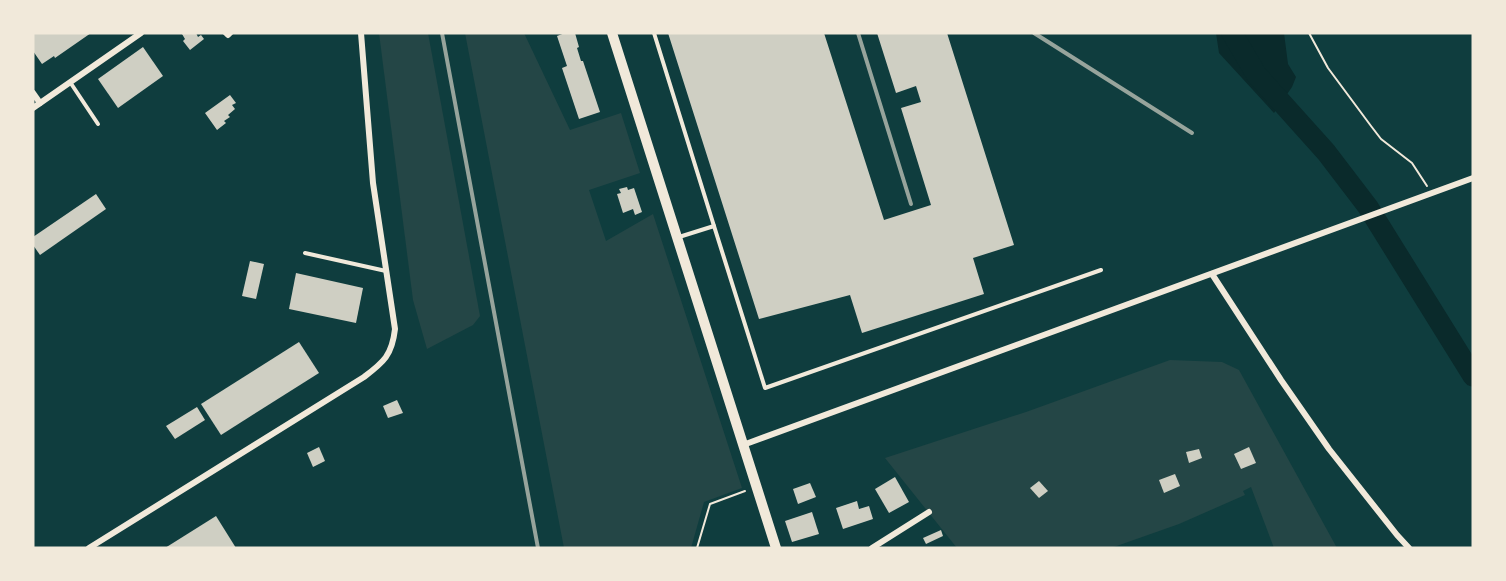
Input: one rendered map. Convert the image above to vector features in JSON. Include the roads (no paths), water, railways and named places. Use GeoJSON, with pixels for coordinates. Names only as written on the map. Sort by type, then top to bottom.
{"type":"FeatureCollection","features":[{"type":"Feature","properties":{"kind":"main road"},"geometry":{"type":"LineString","coordinates":[[612,33],[776,548]]}},
{"type":"Feature","properties":{"kind":"street"},"geometry":{"type":"LineString","coordinates":[[33,108],[141,33]]}},
{"type":"Feature","properties":{"kind":"street"},"geometry":{"type":"LineString","coordinates":[[89,548],[364,377],[388,356],[393,345],[395,329],[373,183],[361,33]]}},
{"type":"Feature","properties":{"kind":"street"},"geometry":{"type":"LineString","coordinates":[[33,93],[40,103]]}},
{"type":"Feature","properties":{"kind":"street"},"geometry":{"type":"LineString","coordinates":[[743,445],[1473,178]]}},
{"type":"Feature","properties":{"kind":"street"},"geometry":{"type":"LineString","coordinates":[[1212,274],[1329,449],[1409,548]]}},
{"type":"Feature","properties":{"kind":"street"},"geometry":{"type":"LineString","coordinates":[[872,548],[929,512]]}},
{"type":"Feature","properties":{"kind":"lane"},"geometry":{"type":"LineString","coordinates":[[654,33],[765,388],[1101,270]]}},
{"type":"Feature","properties":{"kind":"lane"},"geometry":{"type":"LineString","coordinates":[[70,82],[98,124]]}},
{"type":"Feature","properties":{"kind":"lane"},"geometry":{"type":"LineString","coordinates":[[678,238],[714,226]]}},
{"type":"Feature","properties":{"kind":"lane"},"geometry":{"type":"LineString","coordinates":[[305,253],[386,271]]}},
{"type":"Feature","properties":{"kind":"waterway"},"geometry":{"type":"LineString","coordinates":[[1232,33],[1256,74],[1326,152],[1368,207],[1473,376]]}},
{"type":"Feature","properties":{"kind":"railway"},"geometry":{"type":"LineString","coordinates":[[442,33],[538,548]]}},
{"type":"Feature","properties":{"kind":"railway"},"geometry":{"type":"LineString","coordinates":[[858,33],[911,204]]}},
{"type":"Feature","properties":{"kind":"railway"},"geometry":{"type":"LineString","coordinates":[[1034,33],[1192,133]]}}]}
